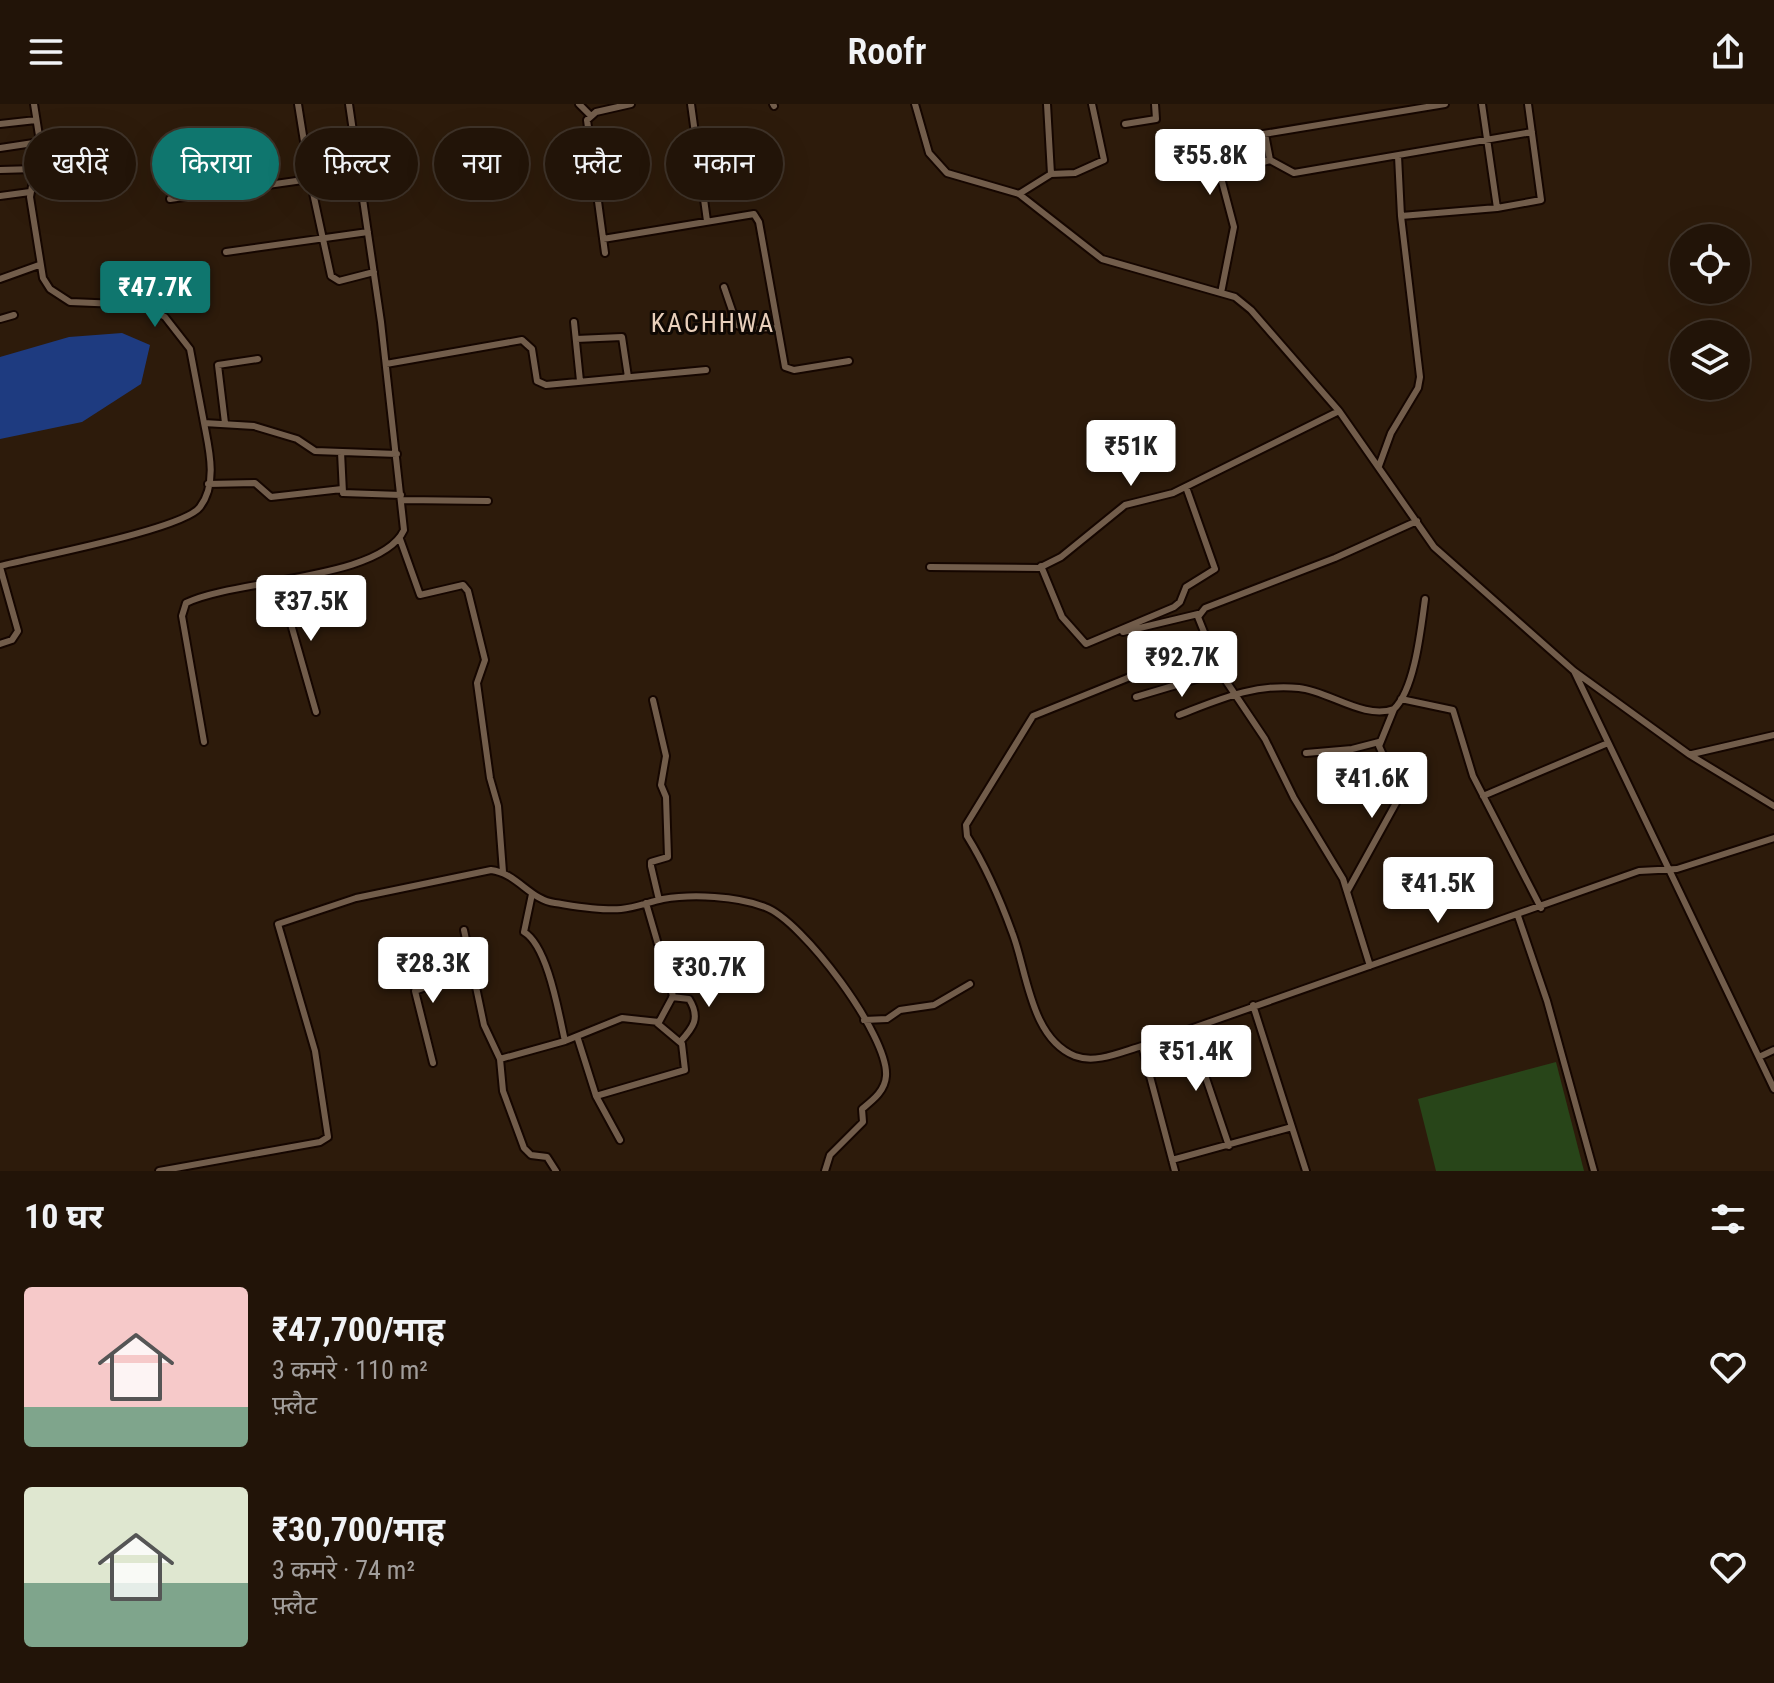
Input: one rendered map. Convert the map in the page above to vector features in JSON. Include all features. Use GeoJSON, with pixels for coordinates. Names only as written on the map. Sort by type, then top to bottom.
{"type":"FeatureCollection","features":[{"type":"Feature","properties":{"kind":"street"},"geometry":{"type":"LineString","coordinates":[[34,104],[37,128]]}},
{"type":"Feature","properties":{"kind":"street"},"geometry":{"type":"LineString","coordinates":[[298,104],[302,128]]}},
{"type":"Feature","properties":{"kind":"street"},"geometry":{"type":"LineString","coordinates":[[349,104],[353,128]]}},
{"type":"Feature","properties":{"kind":"street"},"geometry":{"type":"LineString","coordinates":[[579,104],[590,115]]}},
{"type":"Feature","properties":{"kind":"street"},"geometry":{"type":"LineString","coordinates":[[590,115],[631,104]]}},
{"type":"Feature","properties":{"kind":"street"},"geometry":{"type":"LineString","coordinates":[[691,104],[707,221]]}},
{"type":"Feature","properties":{"kind":"street"},"geometry":{"type":"LineString","coordinates":[[915,104],[923,136],[936,165],[947,173],[1019,194],[1091,254],[1235,297],[1251,310],[1339,411],[1430,544],[1574,671],[1690,755],[1774,806]]}},
{"type":"Feature","properties":{"kind":"street"},"geometry":{"type":"LineString","coordinates":[[1047,104],[1051,174]]}},
{"type":"Feature","properties":{"kind":"street"},"geometry":{"type":"LineString","coordinates":[[1019,194],[1051,174],[1075,173],[1104,160],[1092,104]]}},
{"type":"Feature","properties":{"kind":"street"},"geometry":{"type":"LineString","coordinates":[[1125,124],[1156,119],[1155,104]]}},
{"type":"Feature","properties":{"kind":"street"},"geometry":{"type":"LineString","coordinates":[[1203,144],[1445,104]]}},
{"type":"Feature","properties":{"kind":"street"},"geometry":{"type":"LineString","coordinates":[[1482,104],[1497,208]]}},
{"type":"Feature","properties":{"kind":"street"},"geometry":{"type":"LineString","coordinates":[[1401,216],[1497,208],[1541,200],[1529,106],[1539,104]]}},
{"type":"Feature","properties":{"kind":"street"},"geometry":{"type":"LineString","coordinates":[[590,115],[586,125],[605,253]]}},
{"type":"Feature","properties":{"kind":"street"},"geometry":{"type":"LineString","coordinates":[[0,124],[36,120]]}},
{"type":"Feature","properties":{"kind":"street"},"geometry":{"type":"LineString","coordinates":[[1221,293],[1234,227],[1220,174],[1270,160],[1294,173],[1306,173],[1532,132]]}},
{"type":"Feature","properties":{"kind":"street"},"geometry":{"type":"LineString","coordinates":[[1265,134],[1270,160]]}},
{"type":"Feature","properties":{"kind":"street"},"geometry":{"type":"LineString","coordinates":[[0,148],[24,144]]}},
{"type":"Feature","properties":{"kind":"street"},"geometry":{"type":"LineString","coordinates":[[1379,466],[1391,433],[1418,388],[1420,377],[1401,216],[1398,156]]}},
{"type":"Feature","properties":{"kind":"street"},"geometry":{"type":"LineString","coordinates":[[0,170],[24,169]]}},
{"type":"Feature","properties":{"kind":"street"},"geometry":{"type":"LineString","coordinates":[[0,196],[24,193]]}},
{"type":"Feature","properties":{"kind":"street"},"geometry":{"type":"LineString","coordinates":[[0,644],[12,640],[18,631],[0,566],[124,538],[194,513],[203,502],[211,463],[190,349],[165,317],[144,305],[70,302],[50,289],[39,265],[31,200]]}},
{"type":"Feature","properties":{"kind":"street"},"geometry":{"type":"LineString","coordinates":[[315,200],[333,279],[339,281],[374,272]]}},
{"type":"Feature","properties":{"kind":"street"},"geometry":{"type":"LineString","coordinates":[[204,742],[182,608],[195,599],[330,570],[383,552],[400,539],[404,530],[386,364],[363,200]]}},
{"type":"Feature","properties":{"kind":"street"},"geometry":{"type":"LineString","coordinates":[[603,239],[749,214],[757,217],[782,362],[788,370],[849,361]]}},
{"type":"Feature","properties":{"kind":"street"},"geometry":{"type":"LineString","coordinates":[[226,252],[368,232]]}},
{"type":"Feature","properties":{"kind":"street"},"geometry":{"type":"LineString","coordinates":[[0,279],[39,265]]}},
{"type":"Feature","properties":{"kind":"street"},"geometry":{"type":"LineString","coordinates":[[724,287],[737,325],[747,329],[777,328]]}},
{"type":"Feature","properties":{"kind":"street"},"geometry":{"type":"LineString","coordinates":[[0,319],[14,315]]}},
{"type":"Feature","properties":{"kind":"street"},"geometry":{"type":"LineString","coordinates":[[574,322],[580,381]]}},
{"type":"Feature","properties":{"kind":"street"},"geometry":{"type":"LineString","coordinates":[[576,339],[622,337],[628,377]]}},
{"type":"Feature","properties":{"kind":"street"},"geometry":{"type":"LineString","coordinates":[[386,364],[522,340],[532,349],[540,384],[706,370]]}},
{"type":"Feature","properties":{"kind":"street"},"geometry":{"type":"LineString","coordinates":[[225,423],[218,365],[258,359]]}},
{"type":"Feature","properties":{"kind":"street"},"geometry":{"type":"LineString","coordinates":[[930,567],[1041,566],[1061,557],[1115,511],[1186,487],[1339,411]]}},
{"type":"Feature","properties":{"kind":"street"},"geometry":{"type":"LineString","coordinates":[[204,423],[247,424],[292,437],[315,451],[397,454]]}},
{"type":"Feature","properties":{"kind":"street"},"geometry":{"type":"LineString","coordinates":[[341,452],[342,489],[347,495],[488,501]]}},
{"type":"Feature","properties":{"kind":"street"},"geometry":{"type":"LineString","coordinates":[[208,484],[255,483],[271,497],[342,489]]}},
{"type":"Feature","properties":{"kind":"street"},"geometry":{"type":"LineString","coordinates":[[1041,566],[1062,617],[1080,641],[1089,644],[1174,607],[1180,602],[1186,587],[1214,571],[1186,487]]}},
{"type":"Feature","properties":{"kind":"street"},"geometry":{"type":"LineString","coordinates":[[1112,635],[1198,614],[1205,608],[1335,558],[1417,521]]}},
{"type":"Feature","properties":{"kind":"street"},"geometry":{"type":"LineString","coordinates":[[400,539],[420,595],[463,585],[468,591],[485,660],[477,683],[490,778],[498,806],[503,872]]}},
{"type":"Feature","properties":{"kind":"street"},"geometry":{"type":"LineString","coordinates":[[279,582],[316,712]]}},
{"type":"Feature","properties":{"kind":"street"},"geometry":{"type":"LineString","coordinates":[[1347,890],[1396,803],[1394,779],[1379,742],[1401,699],[1416,653],[1425,599]]}},
{"type":"Feature","properties":{"kind":"street"},"geometry":{"type":"LineString","coordinates":[[1198,614],[1207,646],[1220,672],[1265,739],[1347,890],[1370,966]]}},
{"type":"Feature","properties":{"kind":"street"},"geometry":{"type":"LineString","coordinates":[[1207,646],[1033,716],[1024,726],[965,828],[1002,907],[1036,1010],[1050,1034],[1067,1051],[1087,1059],[1190,1031],[1253,1005],[1482,924],[1518,916],[1639,871],[1667,869],[1774,838]]}},
{"type":"Feature","properties":{"kind":"street"},"geometry":{"type":"LineString","coordinates":[[1574,671],[1774,1089]]}},
{"type":"Feature","properties":{"kind":"street"},"geometry":{"type":"LineString","coordinates":[[1136,697],[1220,672]]}},
{"type":"Feature","properties":{"kind":"street"},"geometry":{"type":"LineString","coordinates":[[1179,715],[1232,694],[1266,687],[1297,687],[1322,692],[1375,712],[1394,709]]}},
{"type":"Feature","properties":{"kind":"street"},"geometry":{"type":"LineString","coordinates":[[1401,699],[1453,710],[1483,796],[1541,908]]}},
{"type":"Feature","properties":{"kind":"street"},"geometry":{"type":"LineString","coordinates":[[653,700],[666,756],[661,785],[666,797],[668,857],[651,862],[659,900]]}},
{"type":"Feature","properties":{"kind":"street"},"geometry":{"type":"LineString","coordinates":[[1690,755],[1774,735]]}},
{"type":"Feature","properties":{"kind":"street"},"geometry":{"type":"LineString","coordinates":[[1306,753],[1352,749],[1379,742]]}},
{"type":"Feature","properties":{"kind":"street"},"geometry":{"type":"LineString","coordinates":[[1483,796],[1608,743]]}},
{"type":"Feature","properties":{"kind":"street"},"geometry":{"type":"LineString","coordinates":[[159,1171],[320,1142],[328,1137],[315,1051],[278,924],[407,885],[486,870],[503,872],[532,894],[552,903],[617,909],[659,900],[696,897],[758,904],[775,911],[836,974],[884,1060],[884,1085],[862,1109],[863,1122],[827,1159],[825,1171]]}},
{"type":"Feature","properties":{"kind":"street"},"geometry":{"type":"LineString","coordinates":[[532,894],[524,932],[530,936],[549,975],[565,1041]]}},
{"type":"Feature","properties":{"kind":"street"},"geometry":{"type":"LineString","coordinates":[[646,903],[672,997],[657,1023]]}},
{"type":"Feature","properties":{"kind":"street"},"geometry":{"type":"LineString","coordinates":[[1518,916],[1547,1001],[1594,1171]]}},
{"type":"Feature","properties":{"kind":"street"},"geometry":{"type":"LineString","coordinates":[[464,930],[484,1025],[500,1059],[503,1091],[524,1148],[531,1155],[547,1157],[556,1171]]}},
{"type":"Feature","properties":{"kind":"street"},"geometry":{"type":"LineString","coordinates":[[433,1063],[415,991],[474,969]]}},
{"type":"Feature","properties":{"kind":"street"},"geometry":{"type":"LineString","coordinates":[[864,1020],[887,1019],[900,1010],[934,1005],[970,984]]}},
{"type":"Feature","properties":{"kind":"street"},"geometry":{"type":"LineString","coordinates":[[672,997],[689,999],[695,1015],[694,1027],[680,1042]]}},
{"type":"Feature","properties":{"kind":"street"},"geometry":{"type":"LineString","coordinates":[[1253,1005],[1306,1171]]}},
{"type":"Feature","properties":{"kind":"street"},"geometry":{"type":"LineString","coordinates":[[500,1059],[565,1041],[629,1017],[657,1023],[680,1042],[687,1065],[683,1072],[596,1096]]}},
{"type":"Feature","properties":{"kind":"street"},"geometry":{"type":"LineString","coordinates":[[1190,1031],[1229,1146]]}},
{"type":"Feature","properties":{"kind":"street"},"geometry":{"type":"LineString","coordinates":[[577,1036],[596,1096],[620,1140]]}},
{"type":"Feature","properties":{"kind":"street"},"geometry":{"type":"LineString","coordinates":[[1142,1046],[1175,1171]]}},
{"type":"Feature","properties":{"kind":"street"},"geometry":{"type":"LineString","coordinates":[[1759,1057],[1774,1050]]}},
{"type":"Feature","properties":{"kind":"street"},"geometry":{"type":"LineString","coordinates":[[1172,1160],[1292,1127]]}},
{"type":"Feature","properties":{"kind":"green space"},"geometry":{"type":"Polygon","coordinates":[[[1556,1062],[1584,1171],[1436,1171],[1418,1099],[1556,1062]]]}},
{"type":"Feature","properties":{"kind":"water"},"geometry":{"type":"Polygon","coordinates":[[[122,333],[150,345],[141,384],[82,422],[0,439],[0,357],[69,337],[122,333]]]}},
{"type":"Feature","properties":{"kind":"district","name":"KACHHWA"},"geometry":{"type":"Point","coordinates":[713,323]}}]}
